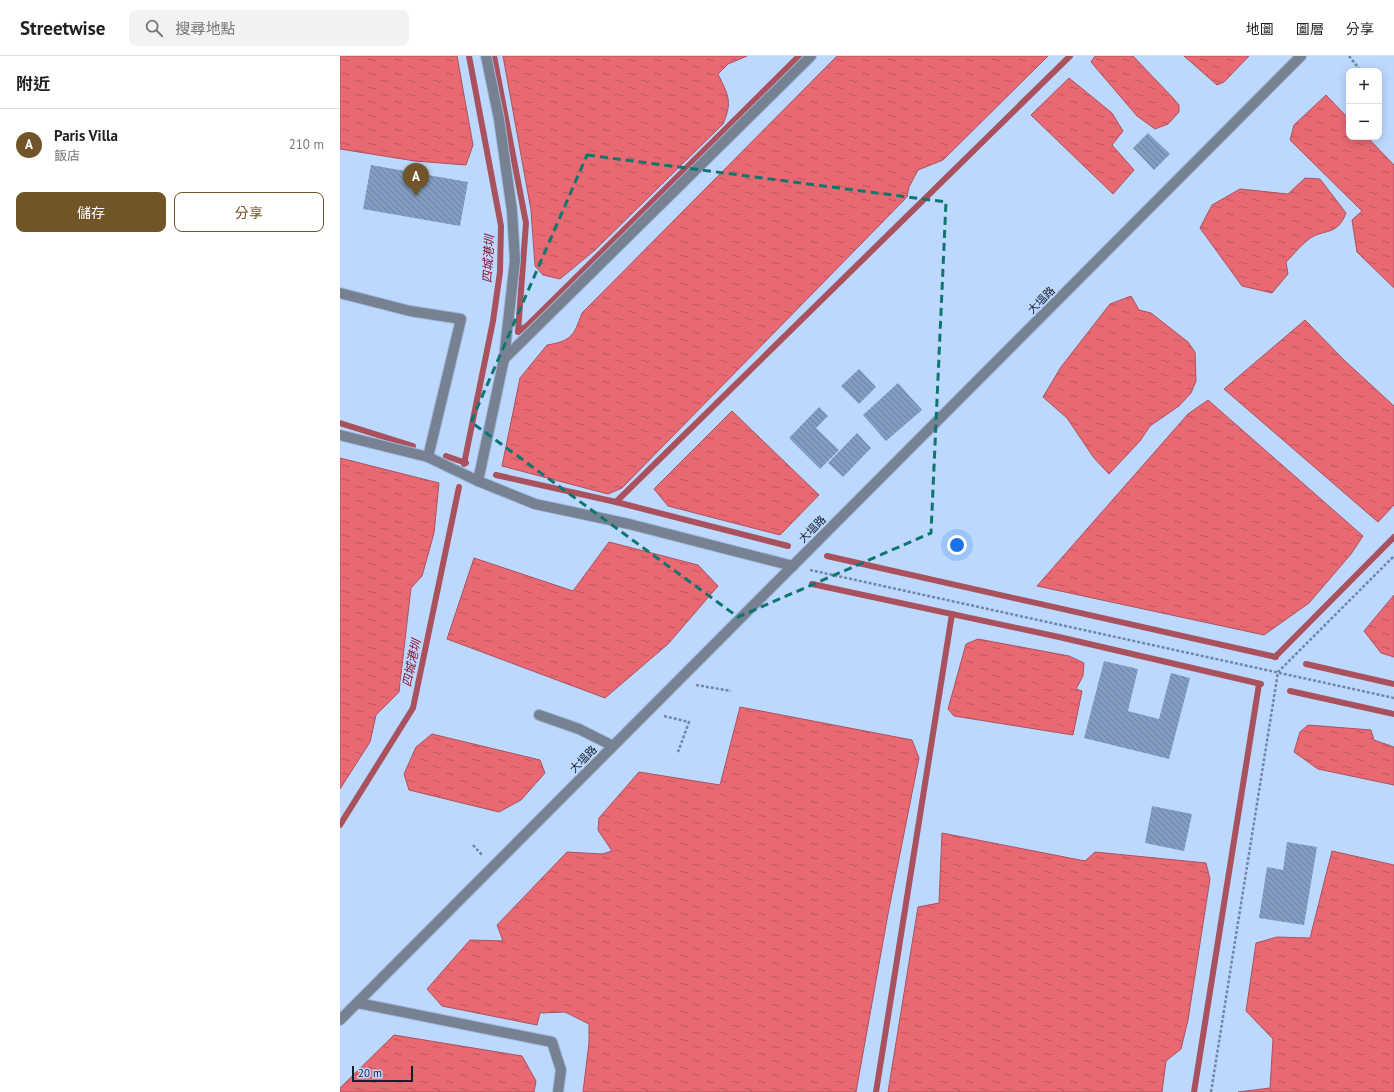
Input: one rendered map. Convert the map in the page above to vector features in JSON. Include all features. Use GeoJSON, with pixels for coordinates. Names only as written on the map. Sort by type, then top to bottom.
{"type":"FeatureCollection","features":[{"type":"Feature","properties":{"kind":"street"},"geometry":{"type":"LineString","coordinates":[[478,481],[504,359],[515,260],[513,218],[499,119],[486,56]]}},
{"type":"Feature","properties":{"kind":"street"},"geometry":{"type":"LineString","coordinates":[[504,359],[811,56]]}},
{"type":"Feature","properties":{"kind":"street","name":"大塭路"},"geometry":{"type":"LineString","coordinates":[[340,1020],[1301,56]]}},
{"type":"Feature","properties":{"kind":"street"},"geometry":{"type":"LineString","coordinates":[[340,293],[410,311],[461,319],[428,457]]}},
{"type":"Feature","properties":{"kind":"street"},"geometry":{"type":"LineString","coordinates":[[340,435],[428,457],[478,481],[534,504],[629,524],[792,566]]}},
{"type":"Feature","properties":{"kind":"street"},"geometry":{"type":"LineString","coordinates":[[539,715],[579,729],[613,746]]}},
{"type":"Feature","properties":{"kind":"street"},"geometry":{"type":"LineString","coordinates":[[358,1003],[552,1042],[561,1070],[558,1092]]}},
{"type":"Feature","properties":{"kind":"path"},"geometry":{"type":"LineString","coordinates":[[1349,56],[1359,68]]}},
{"type":"Feature","properties":{"kind":"path"},"geometry":{"type":"LineString","coordinates":[[1211,1092],[1278,672],[1394,556]]}},
{"type":"Feature","properties":{"kind":"path"},"geometry":{"type":"LineString","coordinates":[[792,566],[1394,698]]}},
{"type":"Feature","properties":{"kind":"path"},"geometry":{"type":"LineString","coordinates":[[678,681],[731,691]]}},
{"type":"Feature","properties":{"kind":"path"},"geometry":{"type":"LineString","coordinates":[[648,712],[689,722],[678,752]]}},
{"type":"Feature","properties":{"kind":"highlighted area"},"geometry":{"type":"Polygon","coordinates":[[[587,155],[946,202],[931,533],[738,617],[471,422],[587,155]]]}},
{"type":"Feature","properties":{"kind":"water"},"geometry":{"type":"Polygon","coordinates":[[[340,56],[457,56],[473,145],[466,165],[415,161],[340,149],[340,56]]]}},
{"type":"Feature","properties":{"kind":"water"},"geometry":{"type":"Polygon","coordinates":[[[503,56],[747,56],[728,64],[718,74],[728,98],[728,109],[723,124],[595,250],[560,279],[543,275],[535,266],[531,210],[503,56]]]}},
{"type":"Feature","properties":{"kind":"water"},"geometry":{"type":"Polygon","coordinates":[[[837,56],[1048,56],[943,160],[918,170],[909,187],[907,197],[622,488],[608,494],[502,466],[520,378],[547,345],[562,341],[571,336],[577,327],[582,313],[837,56]]]}},
{"type":"Feature","properties":{"kind":"water"},"geometry":{"type":"Polygon","coordinates":[[[1095,56],[1133,56],[1179,105],[1179,112],[1168,124],[1155,129],[1137,116],[1091,62],[1095,56]]]}},
{"type":"Feature","properties":{"kind":"water"},"geometry":{"type":"Polygon","coordinates":[[[1184,56],[1249,56],[1224,82],[1217,85],[1184,56]]]}},
{"type":"Feature","properties":{"kind":"water"},"geometry":{"type":"Polygon","coordinates":[[[1069,78],[1112,113],[1123,131],[1112,145],[1134,170],[1113,194],[1031,115],[1069,78]]]}},
{"type":"Feature","properties":{"kind":"water"},"geometry":{"type":"Polygon","coordinates":[[[1326,95],[1346,116],[1346,140],[1370,140],[1394,165],[1394,288],[1357,252],[1352,220],[1362,211],[1290,140],[1294,125],[1326,95]]]}},
{"type":"Feature","properties":{"kind":"water"},"geometry":{"type":"Polygon","coordinates":[[[1305,178],[1320,179],[1346,213],[1342,221],[1339,226],[1309,239],[1300,247],[1286,262],[1288,274],[1272,293],[1242,286],[1200,228],[1212,205],[1240,189],[1288,194],[1305,178]]]}},
{"type":"Feature","properties":{"kind":"water"},"geometry":{"type":"Polygon","coordinates":[[[1131,296],[1139,310],[1151,313],[1188,342],[1195,352],[1196,381],[1191,393],[1179,406],[1150,426],[1140,441],[1109,474],[1094,458],[1067,418],[1043,397],[1061,367],[1110,304],[1131,296]]]}},
{"type":"Feature","properties":{"kind":"water"},"geometry":{"type":"Polygon","coordinates":[[[1305,320],[1345,361],[1394,406],[1394,505],[1378,522],[1224,389],[1305,320]]]}},
{"type":"Feature","properties":{"kind":"water"},"geometry":{"type":"Polygon","coordinates":[[[1208,400],[1363,536],[1351,554],[1309,603],[1264,635],[1037,586],[1188,414],[1208,400]]]}},
{"type":"Feature","properties":{"kind":"water"},"geometry":{"type":"Polygon","coordinates":[[[732,411],[819,495],[780,535],[668,506],[654,489],[732,411]]]}},
{"type":"Feature","properties":{"kind":"water"},"geometry":{"type":"Polygon","coordinates":[[[340,458],[439,483],[434,533],[422,576],[411,588],[399,692],[376,715],[370,742],[340,789],[340,458]]]}},
{"type":"Feature","properties":{"kind":"water"},"geometry":{"type":"Polygon","coordinates":[[[609,542],[698,565],[718,586],[668,644],[605,698],[447,639],[474,558],[573,591],[609,542]]]}},
{"type":"Feature","properties":{"kind":"water"},"geometry":{"type":"Polygon","coordinates":[[[1394,595],[1394,657],[1381,653],[1364,631],[1394,595]]]}},
{"type":"Feature","properties":{"kind":"water"},"geometry":{"type":"Polygon","coordinates":[[[978,639],[1069,656],[1084,663],[1083,676],[1076,689],[1082,691],[1073,735],[954,716],[948,709],[966,644],[978,639]]]}},
{"type":"Feature","properties":{"kind":"water"},"geometry":{"type":"Polygon","coordinates":[[[740,707],[912,740],[919,758],[888,914],[856,1092],[583,1092],[589,1043],[589,1024],[565,1012],[540,1013],[537,1025],[442,1006],[427,989],[470,940],[503,941],[497,925],[567,852],[602,854],[612,851],[598,830],[599,818],[639,772],[720,785],[740,707]]]}},
{"type":"Feature","properties":{"kind":"water"},"geometry":{"type":"Polygon","coordinates":[[[1308,725],[1371,730],[1374,740],[1394,747],[1394,785],[1318,769],[1294,752],[1300,732],[1308,725]]]}},
{"type":"Feature","properties":{"kind":"water"},"geometry":{"type":"Polygon","coordinates":[[[432,734],[540,760],[545,773],[521,800],[499,812],[409,790],[404,774],[416,747],[432,734]]]}},
{"type":"Feature","properties":{"kind":"water"},"geometry":{"type":"Polygon","coordinates":[[[942,833],[1085,861],[1095,852],[1206,863],[1210,879],[1188,1020],[1181,1049],[1166,1061],[1162,1092],[888,1092],[918,907],[939,903],[942,833]]]}},
{"type":"Feature","properties":{"kind":"water"},"geometry":{"type":"Polygon","coordinates":[[[1332,851],[1394,865],[1394,1092],[1238,1092],[1270,1088],[1273,1039],[1246,1011],[1256,943],[1277,937],[1310,938],[1332,851]]]}},
{"type":"Feature","properties":{"kind":"water"},"geometry":{"type":"Polygon","coordinates":[[[394,1035],[522,1056],[536,1081],[534,1092],[340,1092],[340,1088],[394,1035]]]}},
{"type":"Feature","properties":{"kind":"building"},"geometry":{"type":"Polygon","coordinates":[[[1148,133],[1170,154],[1154,170],[1133,148],[1148,133]]]}},
{"type":"Feature","properties":{"kind":"building"},"geometry":{"type":"Polygon","coordinates":[[[371,165],[468,182],[460,226],[363,209],[371,165]]]}},
{"type":"Feature","properties":{"kind":"building"},"geometry":{"type":"Polygon","coordinates":[[[859,369],[876,387],[859,404],[841,386],[859,369]]]}},
{"type":"Feature","properties":{"kind":"building"},"geometry":{"type":"Polygon","coordinates":[[[898,383],[922,410],[886,441],[863,415],[898,383]]]}},
{"type":"Feature","properties":{"kind":"building"},"geometry":{"type":"Polygon","coordinates":[[[819,407],[828,416],[816,428],[839,450],[820,469],[789,438],[819,407]]]}},
{"type":"Feature","properties":{"kind":"building"},"geometry":{"type":"Polygon","coordinates":[[[857,433],[871,448],[843,477],[828,463],[857,433]]]}},
{"type":"Feature","properties":{"kind":"building"},"geometry":{"type":"Polygon","coordinates":[[[1104,661],[1138,669],[1128,711],[1159,719],[1171,673],[1190,678],[1169,759],[1084,738],[1104,661]]]}},
{"type":"Feature","properties":{"kind":"building"},"geometry":{"type":"Polygon","coordinates":[[[1152,806],[1192,814],[1184,851],[1145,843],[1152,806]]]}},
{"type":"Feature","properties":{"kind":"building"},"geometry":{"type":"Polygon","coordinates":[[[1287,842],[1317,847],[1304,925],[1259,918],[1267,867],[1283,870],[1287,842]]]}},
{"type":"Feature","properties":{"kind":"waterway","name":"四城港圳"},"geometry":{"type":"LineString","coordinates":[[464,464],[493,321],[500,272],[501,226],[469,56]]}},
{"type":"Feature","properties":{"kind":"waterway"},"geometry":{"type":"LineString","coordinates":[[494,56],[526,223],[518,332],[528,325],[799,56]]}},
{"type":"Feature","properties":{"kind":"waterway"},"geometry":{"type":"LineString","coordinates":[[616,502],[1070,56]]}},
{"type":"Feature","properties":{"kind":"waterway"},"geometry":{"type":"LineString","coordinates":[[340,423],[413,446]]}},
{"type":"Feature","properties":{"kind":"waterway"},"geometry":{"type":"LineString","coordinates":[[446,456],[466,463]]}},
{"type":"Feature","properties":{"kind":"waterway"},"geometry":{"type":"LineString","coordinates":[[496,475],[616,502],[788,546]]}},
{"type":"Feature","properties":{"kind":"waterway","name":"四城港圳"},"geometry":{"type":"LineString","coordinates":[[340,825],[413,708],[459,487]]}},
{"type":"Feature","properties":{"kind":"waterway"},"geometry":{"type":"LineString","coordinates":[[1275,657],[1394,537]]}},
{"type":"Feature","properties":{"kind":"waterway"},"geometry":{"type":"LineString","coordinates":[[827,556],[1276,657]]}},
{"type":"Feature","properties":{"kind":"waterway"},"geometry":{"type":"LineString","coordinates":[[812,584],[1059,637],[1261,684]]}},
{"type":"Feature","properties":{"kind":"waterway"},"geometry":{"type":"LineString","coordinates":[[876,1092],[952,614]]}},
{"type":"Feature","properties":{"kind":"waterway"},"geometry":{"type":"LineString","coordinates":[[1306,664],[1394,684]]}},
{"type":"Feature","properties":{"kind":"waterway"},"geometry":{"type":"LineString","coordinates":[[1194,1092],[1259,684]]}},
{"type":"Feature","properties":{"kind":"waterway"},"geometry":{"type":"LineString","coordinates":[[1290,691],[1394,714]]}},
{"type":"Feature","properties":{"kind":"place","name":"Paris Villa"},"geometry":{"type":"Point","coordinates":[416,196]}}]}
